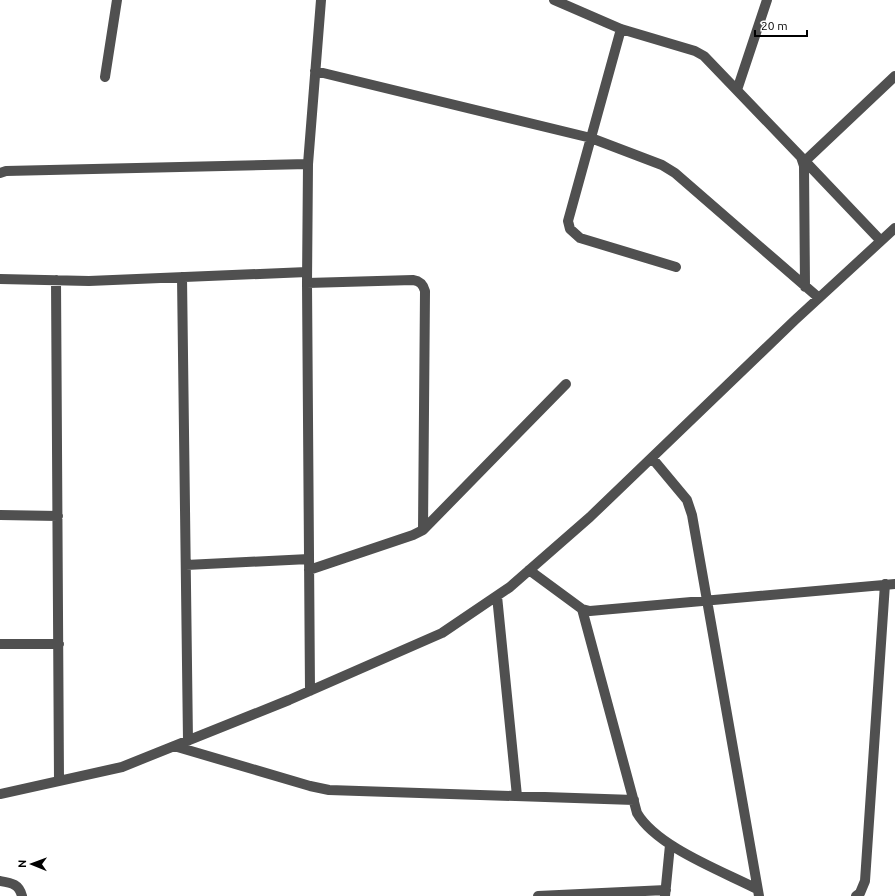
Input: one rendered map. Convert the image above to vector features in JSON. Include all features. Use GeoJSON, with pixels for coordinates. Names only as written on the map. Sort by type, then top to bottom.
{"type":"FeatureCollection","features":[{"type":"Feature","properties":{"kind":"street"},"geometry":{"type":"LineString","coordinates":[[105,77],[118,0]]}},
{"type":"Feature","properties":{"kind":"street"},"geometry":{"type":"LineString","coordinates":[[310,691],[307,278],[308,164],[320,0]]}},
{"type":"Feature","properties":{"kind":"street"},"geometry":{"type":"LineString","coordinates":[[554,0],[621,29],[694,51],[704,56],[881,241]]}},
{"type":"Feature","properties":{"kind":"street"},"geometry":{"type":"LineString","coordinates":[[737,90],[767,0]]}},
{"type":"Feature","properties":{"kind":"street"},"geometry":{"type":"LineString","coordinates":[[621,29],[568,221],[570,229],[580,238],[676,267]]}},
{"type":"Feature","properties":{"kind":"street"},"geometry":{"type":"LineString","coordinates":[[315,71],[591,138],[662,165],[676,174],[819,298]]}},
{"type":"Feature","properties":{"kind":"street"},"geometry":{"type":"LineString","coordinates":[[803,159],[895,76]]}},
{"type":"Feature","properties":{"kind":"street"},"geometry":{"type":"LineString","coordinates":[[803,159],[805,287]]}},
{"type":"Feature","properties":{"kind":"street"},"geometry":{"type":"LineString","coordinates":[[0,173],[6,171],[308,164]]}},
{"type":"Feature","properties":{"kind":"street"},"geometry":{"type":"LineString","coordinates":[[0,794],[122,767],[310,691],[442,633],[497,596],[590,517],[819,298],[895,228]]}},
{"type":"Feature","properties":{"kind":"street"},"geometry":{"type":"LineString","coordinates":[[182,277],[188,740]]}},
{"type":"Feature","properties":{"kind":"street"},"geometry":{"type":"LineString","coordinates":[[0,279],[89,281],[182,277],[419,281],[423,285],[425,291],[422,530]]}},
{"type":"Feature","properties":{"kind":"street"},"geometry":{"type":"LineString","coordinates":[[56,280],[59,781]]}},
{"type":"Feature","properties":{"kind":"street"},"geometry":{"type":"LineString","coordinates":[[309,570],[413,535],[422,530],[566,384]]}},
{"type":"Feature","properties":{"kind":"street"},"geometry":{"type":"LineString","coordinates":[[652,458],[687,500],[690,508],[708,601],[758,893]]}},
{"type":"Feature","properties":{"kind":"street"},"geometry":{"type":"LineString","coordinates":[[0,515],[58,516]]}},
{"type":"Feature","properties":{"kind":"street"},"geometry":{"type":"LineString","coordinates":[[186,565],[309,559]]}},
{"type":"Feature","properties":{"kind":"street"},"geometry":{"type":"LineString","coordinates":[[529,570],[582,609],[598,611],[890,584],[865,881],[860,893],[856,896]]}},
{"type":"Feature","properties":{"kind":"street"},"geometry":{"type":"LineString","coordinates":[[497,596],[517,796]]}},
{"type":"Feature","properties":{"kind":"street"},"geometry":{"type":"LineString","coordinates":[[582,609],[637,813],[644,824],[670,845],[758,893]]}},
{"type":"Feature","properties":{"kind":"street"},"geometry":{"type":"LineString","coordinates":[[0,644],[58,644]]}},
{"type":"Feature","properties":{"kind":"street"},"geometry":{"type":"LineString","coordinates":[[174,746],[310,786],[329,790],[634,800]]}},
{"type":"Feature","properties":{"kind":"street"},"geometry":{"type":"LineString","coordinates":[[538,896],[665,893],[670,845]]}},
{"type":"Feature","properties":{"kind":"street"},"geometry":{"type":"LineString","coordinates":[[0,881],[16,884],[20,889],[22,896]]}}]}
